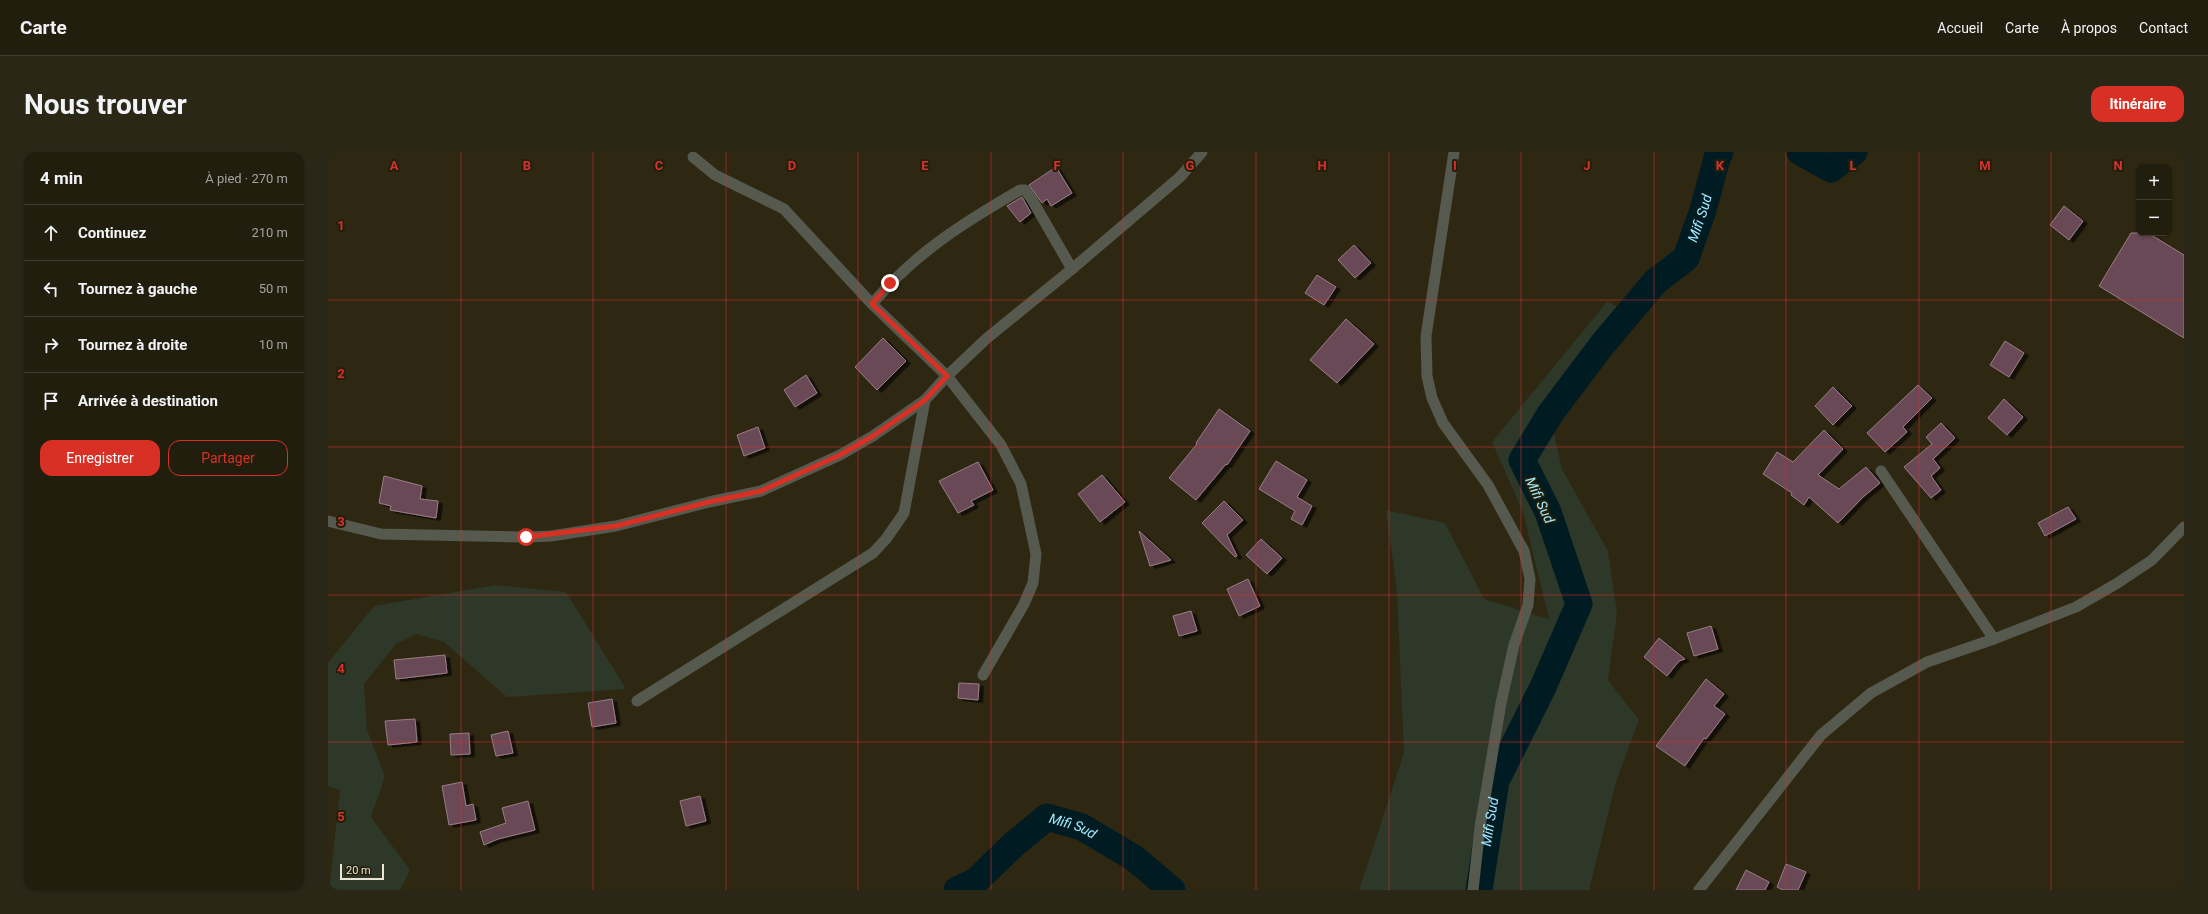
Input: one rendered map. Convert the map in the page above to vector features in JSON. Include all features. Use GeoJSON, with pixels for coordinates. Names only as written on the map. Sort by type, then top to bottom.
{"type":"FeatureCollection","features":[{"type":"Feature","properties":{"kind":"street"},"geometry":{"type":"LineString","coordinates":[[328,521],[382,534],[526,537],[558,535],[616,526],[709,502],[761,491],[840,455],[873,436],[925,400],[947,376],[986,339],[1072,269],[1180,177],[1202,152]]}},
{"type":"Feature","properties":{"kind":"street"},"geometry":{"type":"LineString","coordinates":[[1454,152],[1426,336],[1426,376],[1432,398],[1443,423],[1488,485],[1524,551],[1530,579],[1528,605],[1514,646],[1500,703],[1480,827],[1473,890]]}},
{"type":"Feature","properties":{"kind":"street"},"geometry":{"type":"LineString","coordinates":[[693,157],[715,175],[784,209],[872,304],[947,376],[1002,445],[1020,484],[1036,554],[1033,583],[1024,604],[983,675]]}},
{"type":"Feature","properties":{"kind":"street"},"geometry":{"type":"LineString","coordinates":[[872,304],[907,266],[943,237],[1020,190],[1025,190],[1031,198],[1072,269]]}},
{"type":"Feature","properties":{"kind":"street"},"geometry":{"type":"LineString","coordinates":[[637,701],[873,553],[886,539],[904,512],[925,400]]}},
{"type":"Feature","properties":{"kind":"street"},"geometry":{"type":"LineString","coordinates":[[1881,471],[1994,640]]}},
{"type":"Feature","properties":{"kind":"street"},"geometry":{"type":"LineString","coordinates":[[1699,890],[1826,730],[1871,693],[1927,662],[1994,640],[2076,607],[2116,584],[2152,560],[2184,527]]}},
{"type":"Feature","properties":{"kind":"green space"},"geometry":{"type":"Polygon","coordinates":[[[1607,302],[1639,318],[1552,425],[1562,469],[1608,551],[1617,613],[1608,680],[1639,720],[1616,782],[1589,890],[1359,890],[1404,753],[1397,591],[1386,510],[1445,523],[1484,599],[1549,619],[1523,512],[1492,442],[1607,302]]]}},
{"type":"Feature","properties":{"kind":"green space"},"geometry":{"type":"Polygon","coordinates":[[[496,585],[566,592],[626,689],[507,697],[444,642],[417,634],[396,644],[364,684],[367,730],[385,776],[371,817],[410,870],[400,890],[329,890],[340,790],[328,786],[328,663],[374,606],[496,585]]]}},
{"type":"Feature","properties":{"kind":"building"},"geometry":{"type":"Polygon","coordinates":[[[1056,167],[1072,193],[1051,206],[1047,199],[1042,203],[1029,185],[1056,167]]]}},
{"type":"Feature","properties":{"kind":"building"},"geometry":{"type":"Polygon","coordinates":[[[1022,197],[1031,213],[1020,222],[1007,206],[1022,197]]]}},
{"type":"Feature","properties":{"kind":"building"},"geometry":{"type":"Polygon","coordinates":[[[2064,206],[2083,221],[2069,240],[2050,225],[2064,206]]]}},
{"type":"Feature","properties":{"kind":"building"},"geometry":{"type":"Polygon","coordinates":[[[2131,233],[2136,233],[2136,236],[2153,236],[2184,255],[2184,338],[2099,286],[2131,233]]]}},
{"type":"Feature","properties":{"kind":"building"},"geometry":{"type":"Polygon","coordinates":[[[1354,245],[1371,263],[1355,278],[1338,260],[1354,245]]]}},
{"type":"Feature","properties":{"kind":"building"},"geometry":{"type":"Polygon","coordinates":[[[1317,275],[1336,287],[1324,305],[1305,293],[1317,275]]]}},
{"type":"Feature","properties":{"kind":"building"},"geometry":{"type":"Polygon","coordinates":[[[1346,319],[1374,344],[1337,383],[1310,360],[1346,319]]]}},
{"type":"Feature","properties":{"kind":"building"},"geometry":{"type":"Polygon","coordinates":[[[883,338],[906,361],[877,390],[855,367],[883,338]]]}},
{"type":"Feature","properties":{"kind":"building"},"geometry":{"type":"Polygon","coordinates":[[[2005,341],[2024,353],[2009,377],[1990,365],[2005,341]]]}},
{"type":"Feature","properties":{"kind":"building"},"geometry":{"type":"Polygon","coordinates":[[[806,375],[817,393],[795,407],[784,390],[806,375]]]}},
{"type":"Feature","properties":{"kind":"building"},"geometry":{"type":"Polygon","coordinates":[[[1918,385],[1932,398],[1903,427],[1907,432],[1885,452],[1867,433],[1918,385]]]}},
{"type":"Feature","properties":{"kind":"building"},"geometry":{"type":"Polygon","coordinates":[[[1833,387],[1852,406],[1833,425],[1815,406],[1833,387]]]}},
{"type":"Feature","properties":{"kind":"building"},"geometry":{"type":"Polygon","coordinates":[[[2004,399],[2023,417],[2007,435],[1988,418],[2004,399]]]}},
{"type":"Feature","properties":{"kind":"building"},"geometry":{"type":"Polygon","coordinates":[[[1219,409],[1250,431],[1227,465],[1226,464],[1196,500],[1169,478],[1197,444],[1196,443],[1219,409]]]}},
{"type":"Feature","properties":{"kind":"building"},"geometry":{"type":"Polygon","coordinates":[[[1941,423],[1955,438],[1933,459],[1940,468],[1931,476],[1941,490],[1931,498],[1904,467],[1932,444],[1926,437],[1941,423]]]}},
{"type":"Feature","properties":{"kind":"building"},"geometry":{"type":"Polygon","coordinates":[[[758,427],[765,448],[744,456],[737,435],[758,427]]]}},
{"type":"Feature","properties":{"kind":"building"},"geometry":{"type":"Polygon","coordinates":[[[1824,430],[1843,449],[1818,475],[1839,489],[1866,467],[1880,483],[1863,497],[1838,523],[1809,497],[1804,505],[1791,495],[1792,493],[1763,474],[1777,452],[1793,462],[1824,430]]]}},
{"type":"Feature","properties":{"kind":"building"},"geometry":{"type":"Polygon","coordinates":[[[1276,461],[1307,480],[1297,497],[1312,506],[1302,525],[1291,519],[1295,511],[1259,489],[1276,461]]]}},
{"type":"Feature","properties":{"kind":"building"},"geometry":{"type":"Polygon","coordinates":[[[978,462],[993,490],[971,501],[974,505],[958,513],[939,481],[978,462]]]}},
{"type":"Feature","properties":{"kind":"building"},"geometry":{"type":"Polygon","coordinates":[[[1102,475],[1125,502],[1100,522],[1078,494],[1102,475]]]}},
{"type":"Feature","properties":{"kind":"building"},"geometry":{"type":"Polygon","coordinates":[[[384,476],[422,486],[420,499],[438,501],[436,518],[390,510],[391,506],[379,503],[384,476]]]}},
{"type":"Feature","properties":{"kind":"building"},"geometry":{"type":"Polygon","coordinates":[[[1224,501],[1243,520],[1227,535],[1237,556],[1235,557],[1202,523],[1224,501]]]}},
{"type":"Feature","properties":{"kind":"building"},"geometry":{"type":"Polygon","coordinates":[[[2068,507],[2076,519],[2045,536],[2038,523],[2068,507]]]}},
{"type":"Feature","properties":{"kind":"building"},"geometry":{"type":"Polygon","coordinates":[[[1139,531],[1171,560],[1150,566],[1139,531]]]}},
{"type":"Feature","properties":{"kind":"building"},"geometry":{"type":"Polygon","coordinates":[[[1261,539],[1282,558],[1267,574],[1246,555],[1261,539]]]}},
{"type":"Feature","properties":{"kind":"building"},"geometry":{"type":"Polygon","coordinates":[[[1248,579],[1260,606],[1239,616],[1227,589],[1248,579]]]}},
{"type":"Feature","properties":{"kind":"building"},"geometry":{"type":"Polygon","coordinates":[[[1191,611],[1197,631],[1179,636],[1173,616],[1191,611]]]}},
{"type":"Feature","properties":{"kind":"building"},"geometry":{"type":"Polygon","coordinates":[[[1711,626],[1718,649],[1694,656],[1687,633],[1711,626]]]}},
{"type":"Feature","properties":{"kind":"building"},"geometry":{"type":"Polygon","coordinates":[[[1659,638],[1685,659],[1679,661],[1667,676],[1644,657],[1659,638]]]}},
{"type":"Feature","properties":{"kind":"building"},"geometry":{"type":"Polygon","coordinates":[[[445,655],[447,673],[396,679],[394,660],[445,655]]]}},
{"type":"Feature","properties":{"kind":"building"},"geometry":{"type":"Polygon","coordinates":[[[1706,679],[1724,694],[1714,706],[1725,714],[1706,739],[1704,738],[1685,766],[1656,746],[1706,679]]]}},
{"type":"Feature","properties":{"kind":"building"},"geometry":{"type":"Polygon","coordinates":[[[959,683],[979,684],[978,700],[958,698],[959,683]]]}},
{"type":"Feature","properties":{"kind":"building"},"geometry":{"type":"Polygon","coordinates":[[[612,699],[616,723],[592,727],[588,703],[612,699]]]}},
{"type":"Feature","properties":{"kind":"building"},"geometry":{"type":"Polygon","coordinates":[[[415,719],[417,742],[388,745],[385,721],[415,719]]]}},
{"type":"Feature","properties":{"kind":"building"},"geometry":{"type":"Polygon","coordinates":[[[508,731],[513,753],[496,756],[491,735],[508,731]]]}},
{"type":"Feature","properties":{"kind":"building"},"geometry":{"type":"Polygon","coordinates":[[[469,733],[470,754],[451,755],[450,734],[469,733]]]}},
{"type":"Feature","properties":{"kind":"building"},"geometry":{"type":"Polygon","coordinates":[[[462,782],[466,806],[473,804],[476,820],[449,825],[442,786],[462,782]]]}},
{"type":"Feature","properties":{"kind":"building"},"geometry":{"type":"Polygon","coordinates":[[[700,796],[706,821],[686,826],[680,801],[700,796]]]}},
{"type":"Feature","properties":{"kind":"building"},"geometry":{"type":"Polygon","coordinates":[[[528,801],[535,830],[498,839],[484,845],[480,832],[506,823],[502,808],[528,801]]]}},
{"type":"Feature","properties":{"kind":"building"},"geometry":{"type":"Polygon","coordinates":[[[1786,864],[1806,872],[1798,890],[1783,890],[1777,887],[1786,864]]]}},
{"type":"Feature","properties":{"kind":"building"},"geometry":{"type":"Polygon","coordinates":[[[1746,870],[1769,882],[1765,890],[1736,890],[1746,870]]]}},
{"type":"Feature","properties":{"kind":"waterway","name":"Mifi Sud"},"geometry":{"type":"LineString","coordinates":[[1479,890],[1496,781],[1543,687],[1579,604],[1548,512],[1522,460],[1550,414],[1602,345],[1655,282],[1686,258],[1703,210],[1720,152]]}},
{"type":"Feature","properties":{"kind":"waterway","name":"Mifi Sud"},"geometry":{"type":"LineString","coordinates":[[1800,152],[1831,169],[1854,152]]}},
{"type":"Feature","properties":{"kind":"waterway","name":"Mifi Sud"},"geometry":{"type":"LineString","coordinates":[[957,890],[976,881],[1013,845],[1047,817],[1082,827],[1134,858],[1172,890]]}},
{"type":"Feature","properties":{"kind":"route"},"geometry":{"type":"LineString","coordinates":[[526,537],[551,536],[592,531],[709,502],[761,491],[840,455],[873,436],[925,400],[947,376],[872,304],[890,283]]}}]}
